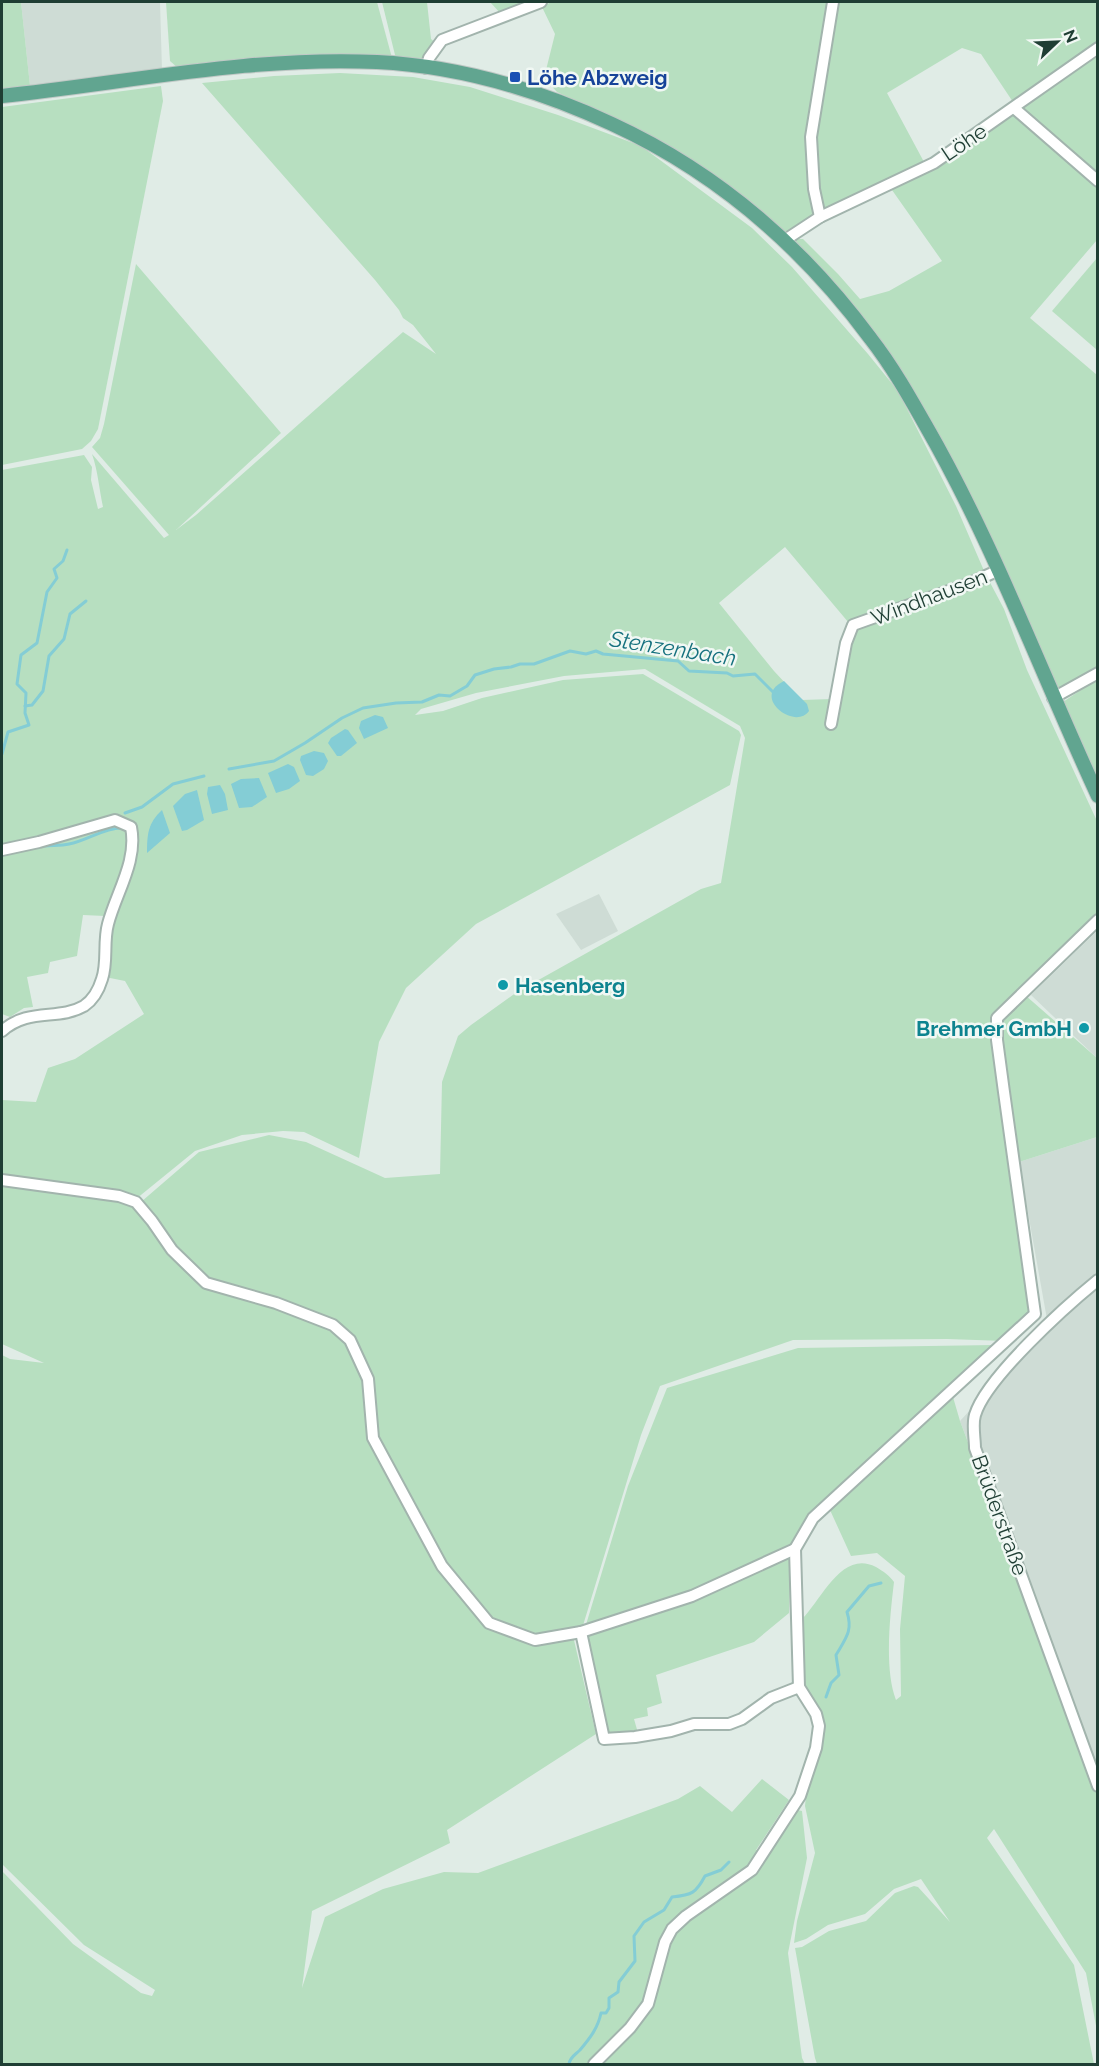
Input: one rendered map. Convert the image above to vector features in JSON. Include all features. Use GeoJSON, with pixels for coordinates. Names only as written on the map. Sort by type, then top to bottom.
{"type":"FeatureCollection","features":[{"type":"Feature","properties":{"kind":"main road"},"geometry":{"type":"LineString","coordinates":[[2,96],[166,74],[296,62],[377,62],[481,78],[522,89],[580,109],[642,138],[699,172],[784,240],[830,287],[873,340],[905,388],[947,462],[999,570],[1053,698],[1098,796]]}},
{"type":"Feature","properties":{"kind":"street"},"geometry":{"type":"LineString","coordinates":[[426,68],[429,58],[442,40],[541,2]]}},
{"type":"Feature","properties":{"kind":"street"},"geometry":{"type":"LineString","coordinates":[[820,218],[814,189],[811,137],[833,2]]}},
{"type":"Feature","properties":{"kind":"street","name":"Löhe"},"geometry":{"type":"LineString","coordinates":[[784,240],[820,218],[934,163],[1098,48]]}},
{"type":"Feature","properties":{"kind":"street"},"geometry":{"type":"LineString","coordinates":[[1014,108],[1098,181]]}},
{"type":"Feature","properties":{"kind":"street","name":"Windhausen"},"geometry":{"type":"LineString","coordinates":[[831,724],[846,643],[854,625],[969,584],[999,570]]}},
{"type":"Feature","properties":{"kind":"street"},"geometry":{"type":"LineString","coordinates":[[1053,698],[1098,673]]}},
{"type":"Feature","properties":{"kind":"street"},"geometry":{"type":"LineString","coordinates":[[2,848],[39,842],[115,820],[131,826],[133,836],[125,877],[107,926],[103,978],[95,994],[84,1005],[67,1011],[31,1016],[15,1021],[2,1031]]}},
{"type":"Feature","properties":{"kind":"street"},"geometry":{"type":"LineString","coordinates":[[594,2064],[630,2028],[648,2004],[665,1942],[672,1929],[686,1916],[752,1870],[800,1796],[816,1748],[819,1726],[816,1714],[799,1687],[795,1550],[813,1518],[1035,1314],[997,1040],[997,1018],[1098,920]]}},
{"type":"Feature","properties":{"kind":"street"},"geometry":{"type":"LineString","coordinates":[[2,1180],[119,1196],[136,1202],[172,1250],[206,1283],[276,1304],[333,1325],[351,1340],[368,1379],[373,1438],[441,1566],[489,1623],[535,1640],[581,1632],[692,1596],[795,1550]]}},
{"type":"Feature","properties":{"kind":"street","name":"Brüderstraße"},"geometry":{"type":"LineString","coordinates":[[1098,1280],[1043,1330],[992,1384],[975,1416],[975,1448],[1098,1786]]}},
{"type":"Feature","properties":{"kind":"street"},"geometry":{"type":"LineString","coordinates":[[581,1632],[604,1739],[635,1737],[671,1731],[694,1724],[729,1724],[742,1719],[771,1698],[799,1687]]}},
{"type":"Feature","properties":{"kind":"shaded area"},"geometry":{"type":"Polygon","coordinates":[[[21,2],[160,2],[162,70],[30,86],[21,2]]]}},
{"type":"Feature","properties":{"kind":"shaded area"},"geometry":{"type":"Polygon","coordinates":[[[599,894],[618,931],[581,950],[556,914],[599,894]]]}},
{"type":"Feature","properties":{"kind":"shaded area"},"geometry":{"type":"Polygon","coordinates":[[[1097,931],[1097,1058],[1031,995],[1097,931]]]}},
{"type":"Feature","properties":{"kind":"shaded area"},"geometry":{"type":"Polygon","coordinates":[[[1097,1137],[1097,1781],[960,1421],[1048,1325],[1019,1162],[1097,1137]]]}},
{"type":"Feature","properties":{"kind":"green space"},"geometry":{"type":"Polygon","coordinates":[[[2,2],[21,2],[30,86],[2,90],[2,2]]]}},
{"type":"Feature","properties":{"kind":"green space"},"geometry":{"type":"Polygon","coordinates":[[[166,2],[377,2],[392,58],[178,68],[170,61],[166,2]]]}},
{"type":"Feature","properties":{"kind":"green space"},"geometry":{"type":"Polygon","coordinates":[[[382,2],[427,2],[431,39],[437,44],[420,61],[396,59],[382,2]]]}},
{"type":"Feature","properties":{"kind":"green space"},"geometry":{"type":"Polygon","coordinates":[[[490,2],[532,2],[501,14],[490,2]]]}},
{"type":"Feature","properties":{"kind":"green space"},"geometry":{"type":"Polygon","coordinates":[[[551,2],[828,2],[805,139],[815,215],[786,233],[637,130],[557,92],[544,78],[555,34],[542,7],[551,2]]]}},
{"type":"Feature","properties":{"kind":"green space"},"geometry":{"type":"Polygon","coordinates":[[[837,2],[1097,2],[1097,175],[1015,105],[981,54],[962,48],[887,93],[924,162],[823,211],[818,185],[816,138],[837,2]]]}},
{"type":"Feature","properties":{"kind":"green space"},"geometry":{"type":"Polygon","coordinates":[[[340,73],[413,77],[470,87],[558,115],[641,146],[752,228],[792,267],[898,391],[956,506],[985,573],[1004,609],[1027,670],[1097,821],[1097,919],[1025,995],[1097,1058],[1097,1137],[1019,1162],[1035,1314],[1005,1341],[793,1340],[660,1386],[641,1435],[581,1632],[573,1636],[596,1734],[447,1830],[450,1843],[312,1911],[302,1988],[325,1917],[383,1889],[444,1872],[478,1873],[678,1799],[700,1786],[732,1812],[762,1779],[789,1800],[756,1850],[773,1849],[793,1809],[802,1811],[807,1858],[788,1953],[802,2058],[805,2064],[2,2064],[2,1871],[73,1944],[141,1993],[152,1996],[155,1990],[84,1945],[2,1864],[2,1355],[10,1359],[44,1363],[2,1344],[2,1184],[115,1200],[134,1208],[199,1152],[269,1135],[306,1142],[385,1178],[440,1174],[442,1082],[458,1036],[517,992],[701,889],[721,883],[745,738],[740,726],[645,669],[564,676],[476,693],[421,709],[415,715],[443,711],[482,698],[563,680],[643,674],[739,731],[741,735],[730,785],[476,924],[406,988],[379,1042],[359,1158],[304,1132],[283,1131],[242,1135],[195,1151],[136,1199],[2,1178],[2,1100],[36,1102],[48,1068],[75,1059],[144,1014],[125,981],[105,977],[109,926],[127,878],[128,840],[119,878],[105,916],[83,915],[77,956],[50,962],[48,973],[27,977],[33,1007],[24,1008],[10,1017],[2,1014],[2,470],[84,455],[92,467],[91,480],[98,509],[103,507],[92,454],[164,538],[169,535],[92,447],[100,438],[104,424],[136,264],[281,433],[176,530],[196,515],[403,332],[436,354],[413,325],[403,318],[375,280],[202,83],[340,73]],[[785,547],[719,603],[774,671],[801,700],[833,699],[854,629],[785,547]]]}},
{"type":"Feature","properties":{"kind":"green space"},"geometry":{"type":"Polygon","coordinates":[[[161,86],[163,101],[98,429],[91,441],[82,449],[2,465],[2,107],[161,86]]]}},
{"type":"Feature","properties":{"kind":"green space"},"geometry":{"type":"Polygon","coordinates":[[[1011,112],[1097,187],[1097,240],[1030,318],[1097,375],[1097,668],[1056,691],[909,384],[788,239],[803,239],[860,299],[889,291],[942,261],[892,190],[979,139],[1011,112]]]}},
{"type":"Feature","properties":{"kind":"green space"},"geometry":{"type":"Polygon","coordinates":[[[1097,258],[1097,350],[1052,311],[1097,258]]]}},
{"type":"Feature","properties":{"kind":"green space"},"geometry":{"type":"Polygon","coordinates":[[[1097,679],[1097,780],[1063,702],[1097,679]]]}},
{"type":"Feature","properties":{"kind":"green space"},"geometry":{"type":"Polygon","coordinates":[[[994,1345],[809,1518],[793,1547],[689,1594],[585,1628],[628,1486],[667,1388],[798,1348],[994,1345]]]}},
{"type":"Feature","properties":{"kind":"green space"},"geometry":{"type":"Polygon","coordinates":[[[953,1397],[1097,1786],[1097,2031],[1086,1973],[994,1829],[987,1838],[1074,1965],[1094,2064],[817,2064],[815,2058],[795,1948],[802,1947],[829,1931],[866,1921],[895,1893],[914,1886],[918,1887],[950,1922],[921,1879],[894,1889],[865,1914],[828,1925],[806,1939],[794,1943],[797,1921],[815,1853],[805,1806],[807,1786],[817,1759],[825,1724],[821,1711],[810,1695],[803,1678],[802,1619],[834,1579],[843,1570],[853,1565],[864,1563],[876,1567],[894,1582],[889,1658],[892,1687],[896,1700],[901,1696],[900,1629],[905,1576],[877,1553],[851,1556],[830,1510],[953,1397]]]}},
{"type":"Feature","properties":{"kind":"green space"},"geometry":{"type":"Polygon","coordinates":[[[791,1555],[789,1613],[754,1642],[656,1675],[662,1703],[647,1708],[648,1716],[634,1719],[638,1733],[605,1737],[585,1635],[791,1555]]]}},
{"type":"Feature","properties":{"kind":"water"},"geometry":{"type":"Polygon","coordinates":[[[784,681],[807,704],[809,711],[803,716],[786,715],[773,703],[772,695],[775,688],[784,681]]]}},
{"type":"Feature","properties":{"kind":"water"},"geometry":{"type":"Polygon","coordinates":[[[375,715],[383,717],[388,728],[364,739],[359,728],[361,721],[375,715]]]}},
{"type":"Feature","properties":{"kind":"water"},"geometry":{"type":"Polygon","coordinates":[[[345,729],[357,743],[341,756],[337,756],[328,743],[331,738],[345,729]]]}},
{"type":"Feature","properties":{"kind":"water"},"geometry":{"type":"Polygon","coordinates":[[[314,751],[324,753],[328,761],[324,769],[313,776],[306,775],[300,760],[301,756],[314,751]]]}},
{"type":"Feature","properties":{"kind":"water"},"geometry":{"type":"Polygon","coordinates":[[[288,764],[294,767],[300,781],[289,789],[276,793],[268,773],[288,764]]]}},
{"type":"Feature","properties":{"kind":"water"},"geometry":{"type":"Polygon","coordinates":[[[259,778],[267,797],[252,807],[239,808],[231,784],[241,779],[259,778]]]}},
{"type":"Feature","properties":{"kind":"water"},"geometry":{"type":"Polygon","coordinates":[[[220,785],[225,794],[228,810],[212,814],[207,794],[208,787],[220,785]]]}},
{"type":"Feature","properties":{"kind":"water"},"geometry":{"type":"Polygon","coordinates":[[[197,790],[204,820],[182,831],[173,806],[185,794],[197,790]]]}},
{"type":"Feature","properties":{"kind":"water"},"geometry":{"type":"Polygon","coordinates":[[[162,810],[170,833],[147,853],[149,829],[162,810]]]}},
{"type":"Feature","properties":{"kind":"waterway"},"geometry":{"type":"LineString","coordinates":[[2,754],[8,732],[29,725],[25,713],[26,693],[17,684],[21,655],[37,643],[47,592],[57,578],[54,569],[63,561],[67,550]]}},
{"type":"Feature","properties":{"kind":"waterway"},"geometry":{"type":"LineString","coordinates":[[25,706],[32,705],[43,691],[49,656],[64,639],[70,614],[86,601]]}},
{"type":"Feature","properties":{"kind":"waterway","name":"Stenzenbach"},"geometry":{"type":"LineString","coordinates":[[229,769],[274,761],[342,718],[363,708],[422,702],[439,695],[450,696],[467,686],[475,675],[520,664],[534,664],[570,651],[586,654],[596,651],[603,654],[678,661],[689,671],[727,673],[733,676],[755,674],[773,692]]}},
{"type":"Feature","properties":{"kind":"waterway","name":"Stenzenbach"},"geometry":{"type":"LineString","coordinates":[[125,813],[142,807],[173,784],[204,776]]}},
{"type":"Feature","properties":{"kind":"waterway","name":"Stenzenbach"},"geometry":{"type":"LineString","coordinates":[[44,846],[76,842],[108,830],[121,828]]}},
{"type":"Feature","properties":{"kind":"waterway"},"geometry":{"type":"LineString","coordinates":[[826,1697],[831,1683],[839,1675],[836,1655],[849,1629],[847,1612],[869,1586],[881,1583]]}},
{"type":"Feature","properties":{"kind":"waterway"},"geometry":{"type":"LineString","coordinates":[[569,2064],[593,2033],[601,2013],[606,2013],[609,2008],[609,1998],[618,1992],[619,1982],[635,1961],[634,1936],[644,1922],[664,1910],[672,1897],[693,1892],[705,1876],[721,1870],[729,1862]]}},
{"type":"Feature","properties":{"kind":"place","name":"Löhe Abzweig"},"geometry":{"type":"Point","coordinates":[515,77]}},
{"type":"Feature","properties":{"kind":"place","name":"Hasenberg"},"geometry":{"type":"Point","coordinates":[503,985]}},
{"type":"Feature","properties":{"kind":"place","name":"Brehmer GmbH"},"geometry":{"type":"Point","coordinates":[1084,1028]}}]}
